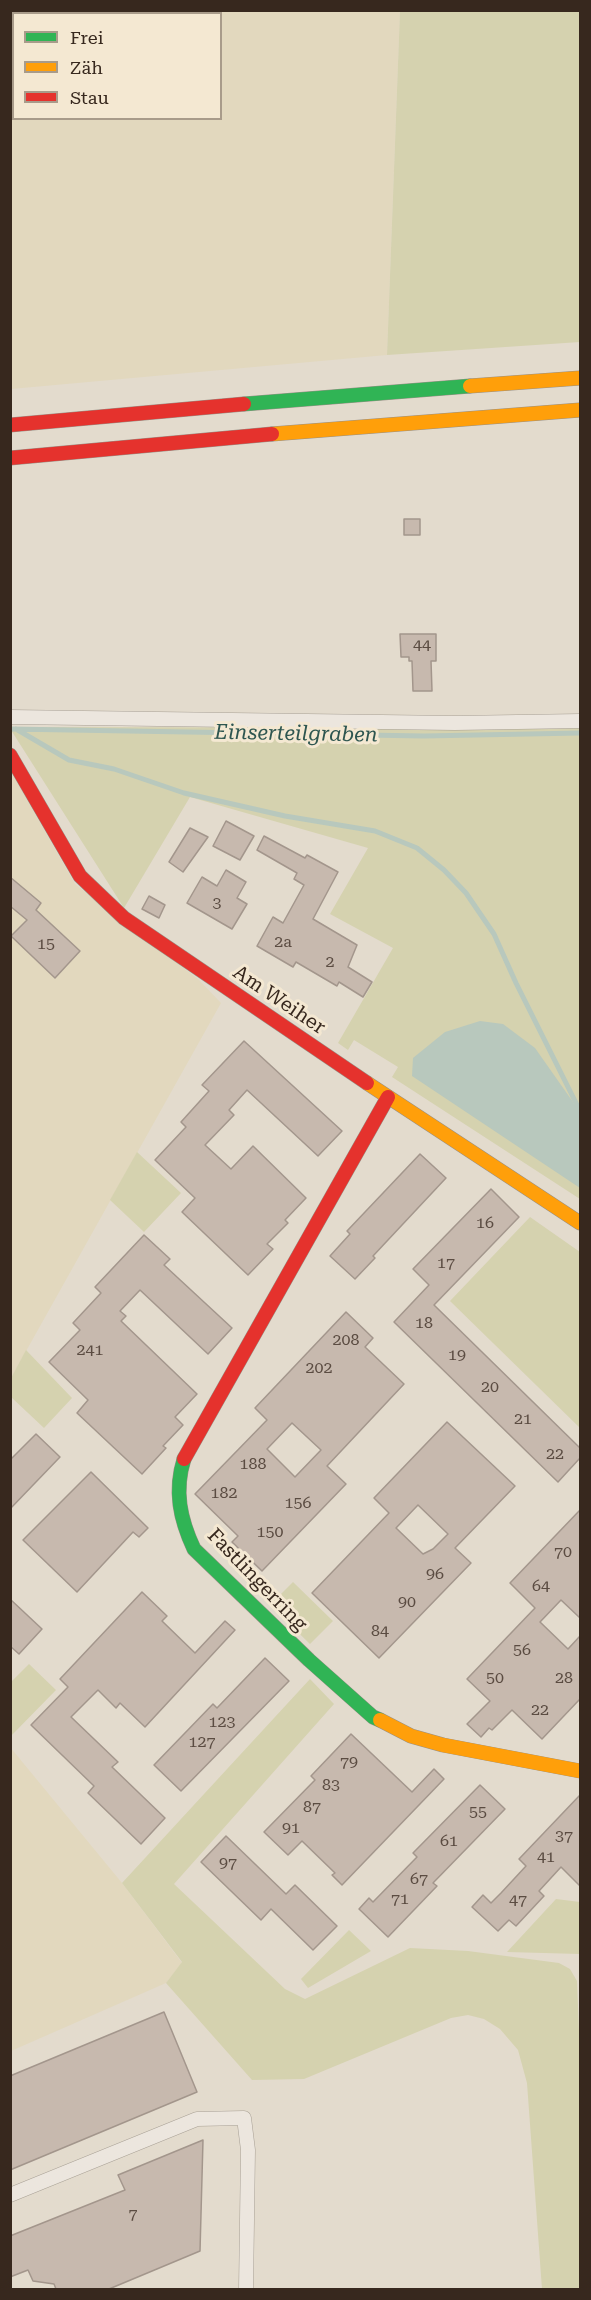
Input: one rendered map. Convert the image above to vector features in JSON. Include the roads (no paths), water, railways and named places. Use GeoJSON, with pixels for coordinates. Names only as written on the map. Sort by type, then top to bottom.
{"type":"FeatureCollection","features":[{"type":"Feature","properties":{"kind":"main road"},"geometry":{"type":"LineString","coordinates":[[10,425],[307,398],[580,378]]}},
{"type":"Feature","properties":{"kind":"main road"},"geometry":{"type":"LineString","coordinates":[[10,458],[292,432],[580,410]]}},
{"type":"Feature","properties":{"kind":"main road","name":"Am Weiher"},"geometry":{"type":"LineString","coordinates":[[10,755],[80,876],[124,918],[388,1097],[580,1223]]}},
{"type":"Feature","properties":{"kind":"main road","name":"Fastlingerring"},"geometry":{"type":"LineString","coordinates":[[388,1097],[184,1454],[178,1473],[178,1503],[183,1527],[194,1549],[309,1660],[373,1717],[411,1736],[443,1745],[580,1771]]}},
{"type":"Feature","properties":{"kind":"street"},"geometry":{"type":"LineString","coordinates":[[10,717],[455,723],[580,721]]}},
{"type":"Feature","properties":{"kind":"street"},"geometry":{"type":"LineString","coordinates":[[10,2195],[197,2119],[244,2118],[248,2150],[246,2289]]}},
{"type":"Feature","properties":{"kind":"waterway","name":"Einserteilgraben"},"geometry":{"type":"LineString","coordinates":[[10,729],[424,736],[580,733]]}},
{"type":"Feature","properties":{"kind":"waterway"},"geometry":{"type":"LineString","coordinates":[[16,729],[69,760],[114,769],[184,793],[285,816],[375,831],[417,848],[444,870],[466,893],[494,934],[580,1111]]}}]}
